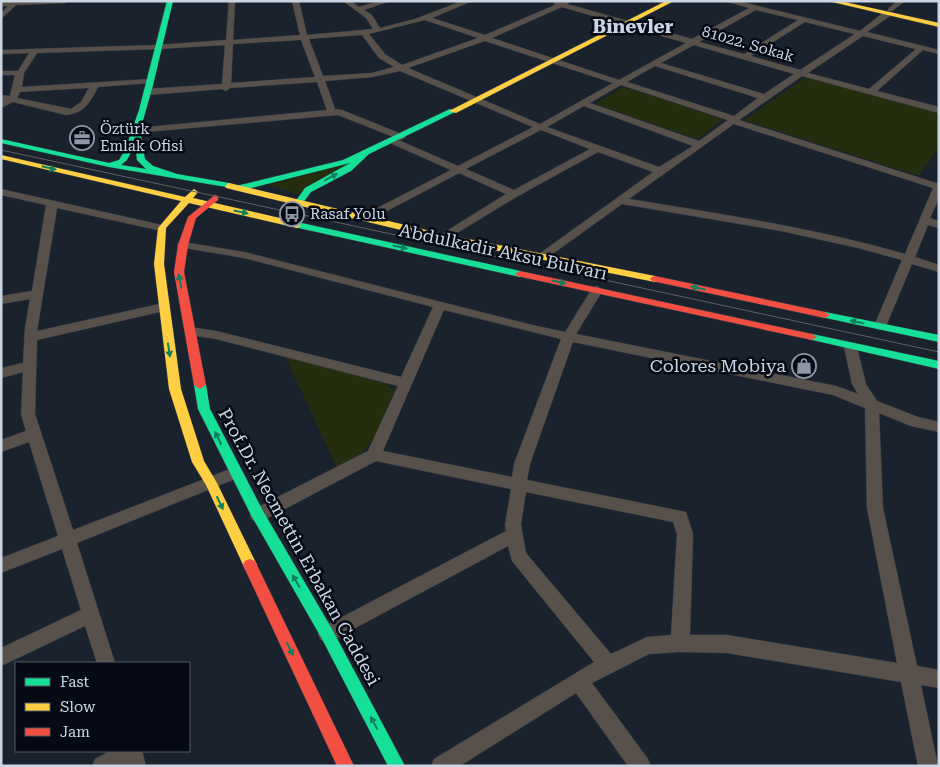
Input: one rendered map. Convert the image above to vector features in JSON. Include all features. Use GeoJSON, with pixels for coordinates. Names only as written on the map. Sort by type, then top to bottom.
{"type":"FeatureCollection","features":[{"type":"Feature","properties":{"kind":"main road"},"geometry":{"type":"LineString","coordinates":[[109,165],[125,159],[137,130],[170,1]]}},
{"type":"Feature","properties":{"kind":"main road"},"geometry":{"type":"LineString","coordinates":[[162,228],[193,193],[210,183],[365,154],[671,1]]}},
{"type":"Feature","properties":{"kind":"main road"},"geometry":{"type":"LineString","coordinates":[[831,1],[939,20]]}},
{"type":"Feature","properties":{"kind":"main road"},"geometry":{"type":"LineString","coordinates":[[856,2],[939,25]]}},
{"type":"Feature","properties":{"kind":"main road"},"geometry":{"type":"LineString","coordinates":[[137,130],[141,160],[150,168],[174,176]]}},
{"type":"Feature","properties":{"kind":"main road"},"geometry":{"type":"LineString","coordinates":[[1,141],[109,165],[239,188],[443,237],[543,256],[939,339]]}},
{"type":"Feature","properties":{"kind":"main road"},"geometry":{"type":"LineString","coordinates":[[299,202],[301,197],[311,188],[353,166],[365,154]]}},
{"type":"Feature","properties":{"kind":"main road","name":"Prof.Dr. Necmettin Erbakan Caddesi"},"geometry":{"type":"LineString","coordinates":[[365,154],[346,162],[239,188],[218,195],[192,217],[183,245],[179,272],[204,409],[235,474],[327,634],[397,766]]}},
{"type":"Feature","properties":{"kind":"main road","name":"Abdulkadir Aksu Bulvarı"},"geometry":{"type":"LineString","coordinates":[[1,157],[133,189],[939,365]]}},
{"type":"Feature","properties":{"kind":"main road"},"geometry":{"type":"LineString","coordinates":[[133,189],[159,201],[163,207],[159,264],[175,389],[198,462],[210,483],[346,766]]}},
{"type":"Feature","properties":{"kind":"street"},"geometry":{"type":"LineString","coordinates":[[1,4],[65,1]]}},
{"type":"Feature","properties":{"kind":"street"},"geometry":{"type":"LineString","coordinates":[[226,88],[232,1]]}},
{"type":"Feature","properties":{"kind":"street"},"geometry":{"type":"LineString","coordinates":[[295,1],[304,37],[332,112]]}},
{"type":"Feature","properties":{"kind":"street"},"geometry":{"type":"LineString","coordinates":[[346,1],[369,17],[378,31]]}},
{"type":"Feature","properties":{"kind":"street"},"geometry":{"type":"LineString","coordinates":[[357,10],[387,1]]}},
{"type":"Feature","properties":{"kind":"street"},"geometry":{"type":"LineString","coordinates":[[1,52],[158,47],[364,33],[425,18],[469,1]]}},
{"type":"Feature","properties":{"kind":"street","name":"81022. Sokak"},"geometry":{"type":"LineString","coordinates":[[551,1],[565,3],[625,23],[800,73],[939,110]]}},
{"type":"Feature","properties":{"kind":"street"},"geometry":{"type":"LineString","coordinates":[[728,1],[939,52]]}},
{"type":"Feature","properties":{"kind":"street"},"geometry":{"type":"LineString","coordinates":[[543,256],[765,97],[862,33],[902,1]]}},
{"type":"Feature","properties":{"kind":"street"},"geometry":{"type":"LineString","coordinates":[[1,17],[15,2]]}},
{"type":"Feature","properties":{"kind":"street"},"geometry":{"type":"LineString","coordinates":[[18,90],[95,85],[226,88],[372,75],[402,69],[484,38],[565,3]]}},
{"type":"Feature","properties":{"kind":"street"},"geometry":{"type":"LineString","coordinates":[[364,219],[540,127],[754,8]]}},
{"type":"Feature","properties":{"kind":"street"},"geometry":{"type":"LineString","coordinates":[[425,18],[938,186],[880,326]]}},
{"type":"Feature","properties":{"kind":"street"},"geometry":{"type":"LineString","coordinates":[[745,57],[803,20]]}},
{"type":"Feature","properties":{"kind":"street"},"geometry":{"type":"LineString","coordinates":[[364,33],[382,56],[402,69],[540,127],[660,171]]}},
{"type":"Feature","properties":{"kind":"street"},"geometry":{"type":"LineString","coordinates":[[871,92],[921,48]]}},
{"type":"Feature","properties":{"kind":"street"},"geometry":{"type":"LineString","coordinates":[[1,105],[12,99],[18,90],[20,73],[35,51]]}},
{"type":"Feature","properties":{"kind":"street"},"geometry":{"type":"LineString","coordinates":[[652,64],[765,97]]}},
{"type":"Feature","properties":{"kind":"street"},"geometry":{"type":"LineString","coordinates":[[1,74],[20,73]]}},
{"type":"Feature","properties":{"kind":"street"},"geometry":{"type":"LineString","coordinates":[[1,97],[66,112],[74,112],[80,110],[95,85]]}},
{"type":"Feature","properties":{"kind":"street"},"geometry":{"type":"LineString","coordinates":[[583,103],[700,145]]}},
{"type":"Feature","properties":{"kind":"street"},"geometry":{"type":"LineString","coordinates":[[137,130],[339,112],[457,169],[514,194]]}},
{"type":"Feature","properties":{"kind":"street"},"geometry":{"type":"LineString","coordinates":[[443,237],[514,194],[598,148]]}},
{"type":"Feature","properties":{"kind":"street"},"geometry":{"type":"LineString","coordinates":[[1,192],[162,228]]}},
{"type":"Feature","properties":{"kind":"street"},"geometry":{"type":"LineString","coordinates":[[620,200],[819,236],[909,258],[939,269]]}},
{"type":"Feature","properties":{"kind":"street"},"geometry":{"type":"LineString","coordinates":[[52,203],[31,337],[28,414],[106,662]]}},
{"type":"Feature","properties":{"kind":"street"},"geometry":{"type":"LineString","coordinates":[[925,220],[939,225]]}},
{"type":"Feature","properties":{"kind":"street"},"geometry":{"type":"LineString","coordinates":[[183,245],[244,255],[568,337],[836,391],[916,422],[939,427]]}},
{"type":"Feature","properties":{"kind":"street"},"geometry":{"type":"LineString","coordinates":[[597,290],[568,337],[522,464],[513,524],[518,556],[608,665]]}},
{"type":"Feature","properties":{"kind":"street"},"geometry":{"type":"LineString","coordinates":[[1,300],[38,294]]}},
{"type":"Feature","properties":{"kind":"street"},"geometry":{"type":"LineString","coordinates":[[258,515],[374,455],[440,306]]}},
{"type":"Feature","properties":{"kind":"street"},"geometry":{"type":"LineString","coordinates":[[31,337],[164,307]]}},
{"type":"Feature","properties":{"kind":"street"},"geometry":{"type":"LineString","coordinates":[[190,331],[216,335],[406,383]]}},
{"type":"Feature","properties":{"kind":"street"},"geometry":{"type":"LineString","coordinates":[[851,347],[859,384],[872,405],[875,508],[928,766]]}},
{"type":"Feature","properties":{"kind":"street"},"geometry":{"type":"LineString","coordinates":[[1,373],[30,366]]}},
{"type":"Feature","properties":{"kind":"street"},"geometry":{"type":"LineString","coordinates":[[1,446],[35,434]]}},
{"type":"Feature","properties":{"kind":"street"},"geometry":{"type":"LineString","coordinates":[[374,455],[680,517],[685,534],[680,642]]}},
{"type":"Feature","properties":{"kind":"street"},"geometry":{"type":"LineString","coordinates":[[1,566],[235,474]]}},
{"type":"Feature","properties":{"kind":"street"},"geometry":{"type":"LineString","coordinates":[[327,634],[514,535]]}},
{"type":"Feature","properties":{"kind":"street"},"geometry":{"type":"LineString","coordinates":[[1,658],[91,614]]}},
{"type":"Feature","properties":{"kind":"street"},"geometry":{"type":"LineString","coordinates":[[441,766],[579,681],[647,646],[680,642],[726,644],[939,679]]}},
{"type":"Feature","properties":{"kind":"street"},"geometry":{"type":"LineString","coordinates":[[579,681],[641,766]]}},
{"type":"Feature","properties":{"kind":"street"},"geometry":{"type":"LineString","coordinates":[[102,766],[130,752]]}},
{"type":"Feature","properties":{"kind":"street"},"geometry":{"type":"LineString","coordinates":[[132,752],[136,766]]}},
{"type":"Feature","properties":{"kind":"green space"},"geometry":{"type":"Polygon","coordinates":[[[806,77],[939,113],[939,147],[919,176],[744,120],[806,77]]]}},
{"type":"Feature","properties":{"kind":"green space"},"geometry":{"type":"Polygon","coordinates":[[[623,87],[724,119],[698,139],[595,104],[623,87]]]}},
{"type":"Feature","properties":{"kind":"green space"},"geometry":{"type":"Polygon","coordinates":[[[352,163],[298,194],[267,185],[352,163]]]}},
{"type":"Feature","properties":{"kind":"green space"},"geometry":{"type":"Polygon","coordinates":[[[285,356],[387,384],[395,392],[375,437],[360,454],[350,461],[336,466],[285,356]]]}},
{"type":"Feature","properties":{"kind":"tram line"},"geometry":{"type":"LineString","coordinates":[[1,150],[939,352]]}},
{"type":"Feature","properties":{"kind":"traffic: fast"},"geometry":{"type":"LineString","coordinates":[[109,165],[123,160],[136,132],[150,85],[170,1]]}},
{"type":"Feature","properties":{"kind":"traffic: fast"},"geometry":{"type":"LineString","coordinates":[[239,188],[346,162],[453,111]]}},
{"type":"Feature","properties":{"kind":"traffic: fast"},"geometry":{"type":"LineString","coordinates":[[138,133],[141,160],[150,168],[174,176]]}},
{"type":"Feature","properties":{"kind":"traffic: fast"},"geometry":{"type":"LineString","coordinates":[[1,141],[109,165],[229,186]]}},
{"type":"Feature","properties":{"kind":"traffic: fast"},"geometry":{"type":"LineString","coordinates":[[299,202],[308,190],[348,169],[365,154]]}},
{"type":"Feature","properties":{"kind":"traffic: fast"},"geometry":{"type":"LineString","coordinates":[[297,225],[520,274]]}},
{"type":"Feature","properties":{"kind":"traffic: fast"},"geometry":{"type":"LineString","coordinates":[[825,315],[939,339]]}},
{"type":"Feature","properties":{"kind":"traffic: fast"},"geometry":{"type":"LineString","coordinates":[[812,337],[939,365]]}},
{"type":"Feature","properties":{"kind":"traffic: fast"},"geometry":{"type":"LineString","coordinates":[[200,385],[204,409],[258,515],[327,634],[397,766]]}},
{"type":"Feature","properties":{"kind":"traffic: slow"},"geometry":{"type":"LineString","coordinates":[[453,111],[671,1]]}},
{"type":"Feature","properties":{"kind":"traffic: slow"},"geometry":{"type":"LineString","coordinates":[[831,1],[939,25]]}},
{"type":"Feature","properties":{"kind":"traffic: slow"},"geometry":{"type":"LineString","coordinates":[[1,157],[297,225]]}},
{"type":"Feature","properties":{"kind":"traffic: slow"},"geometry":{"type":"LineString","coordinates":[[229,186],[443,237],[655,279]]}},
{"type":"Feature","properties":{"kind":"traffic: slow"},"geometry":{"type":"LineString","coordinates":[[194,192],[162,228],[159,264],[175,389],[198,462],[211,483],[250,565]]}},
{"type":"Feature","properties":{"kind":"traffic: jam"},"geometry":{"type":"LineString","coordinates":[[200,385],[179,272],[183,245],[192,217],[215,198]]}},
{"type":"Feature","properties":{"kind":"traffic: jam"},"geometry":{"type":"LineString","coordinates":[[520,274],[812,337]]}},
{"type":"Feature","properties":{"kind":"traffic: jam"},"geometry":{"type":"LineString","coordinates":[[655,279],[825,315]]}},
{"type":"Feature","properties":{"kind":"traffic: jam"},"geometry":{"type":"LineString","coordinates":[[250,565],[346,766]]}},
{"type":"Feature","properties":{"kind":"place","name":"Öztürk Emlak Ofisi"},"geometry":{"type":"Point","coordinates":[82,138]}},
{"type":"Feature","properties":{"kind":"place","name":"Rasaf Yolu"},"geometry":{"type":"Point","coordinates":[292,214]}},
{"type":"Feature","properties":{"kind":"place","name":"Colores Mobiya"},"geometry":{"type":"Point","coordinates":[804,366]}},
{"type":"Feature","properties":{"kind":"district","name":"Binevler"},"geometry":{"type":"Point","coordinates":[633,26]}}]}
